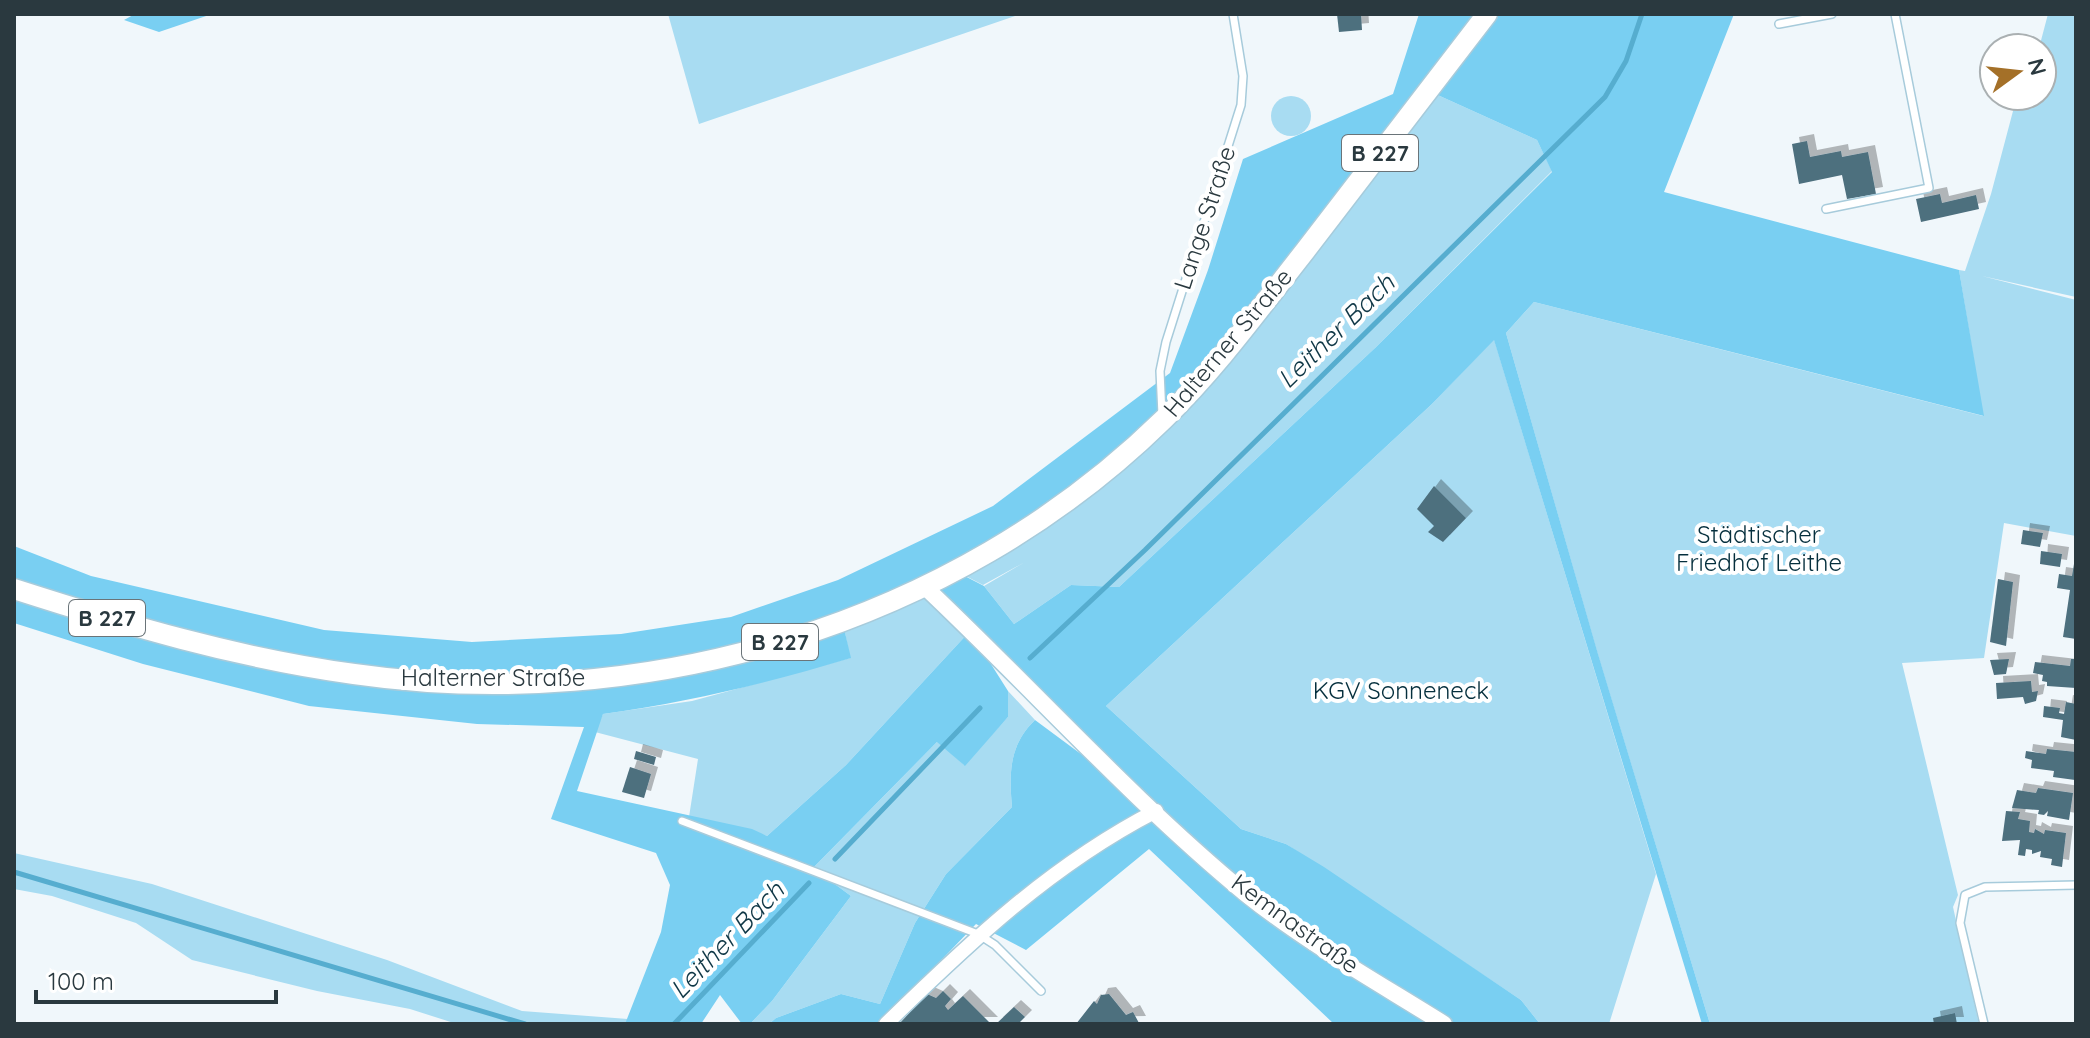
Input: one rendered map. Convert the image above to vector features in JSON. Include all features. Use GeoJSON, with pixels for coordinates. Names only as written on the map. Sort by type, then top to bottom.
{"type":"FeatureCollection","features":[{"type":"Feature","properties":{"kind":"main road","name":"Halterner Straße"},"geometry":{"type":"LineString","coordinates":[[14,589],[171,638],[278,663],[380,677],[532,683],[630,675],[753,650],[857,616],[925,587],[1021,533],[1083,490],[1163,421],[1273,291],[1487,14]]}},
{"type":"Feature","properties":{"kind":"street","name":"Kemnastraße"},"geometry":{"type":"LineString","coordinates":[[925,587],[1156,811],[1246,893],[1292,928],[1444,1024]]}},
{"type":"Feature","properties":{"kind":"street"},"geometry":{"type":"LineString","coordinates":[[886,1024],[978,934],[1073,860],[1156,811]]}},
{"type":"Feature","properties":{"kind":"lane","name":"Lange Straße"},"geometry":{"type":"LineString","coordinates":[[1163,421],[1160,371],[1166,342],[1241,105],[1243,76],[1233,14]]}},
{"type":"Feature","properties":{"kind":"lane"},"geometry":{"type":"LineString","coordinates":[[1779,24],[1832,14]]}},
{"type":"Feature","properties":{"kind":"lane"},"geometry":{"type":"LineString","coordinates":[[1826,209],[1929,188],[1895,14]]}},
{"type":"Feature","properties":{"kind":"lane"},"geometry":{"type":"LineString","coordinates":[[682,821],[978,934],[995,945],[1041,991]]}},
{"type":"Feature","properties":{"kind":"lane"},"geometry":{"type":"LineString","coordinates":[[1984,1024],[1960,923],[1960,906],[1965,895],[1973,888],[2076,885]]}},
{"type":"Feature","properties":{"kind":"green space"},"geometry":{"type":"Polygon","coordinates":[[[668,14],[1021,14],[699,124],[668,14]]]}},
{"type":"Feature","properties":{"kind":"green space","name":"Städtischer Friedhof Leithe"},"geometry":{"type":"Polygon","coordinates":[[[2048,14],[2076,14],[2076,297],[1982,276],[2076,300],[2076,536],[2004,523],[1984,658],[1902,663],[1958,895],[1953,907],[1979,1024],[1710,1024],[1598,655],[1506,333],[1534,302],[1983,416],[1959,270],[1965,271],[1991,194],[2013,112],[2058,112],[2058,32],[2043,32],[2048,14]]]}},
{"type":"Feature","properties":{"kind":"green space"},"geometry":{"type":"Polygon","coordinates":[[[1431,92],[1537,140],[1552,171],[1375,348],[1119,587],[1071,585],[1014,624],[984,586],[1025,562],[983,585],[958,572],[1022,535],[1431,92]]]}},
{"type":"Feature","properties":{"kind":"green space"},"geometry":{"type":"Polygon","coordinates":[[[1291,96],[1305,102],[1311,116],[1305,130],[1291,136],[1277,130],[1271,116],[1277,102],[1291,96]]]}},
{"type":"Feature","properties":{"kind":"green space","name":"KGV Sonneneck"},"geometry":{"type":"Polygon","coordinates":[[[1494,339],[1656,874],[1609,1024],[1540,1024],[1521,1000],[1286,844],[1241,829],[1106,706],[1432,404],[1494,339]]]}},
{"type":"Feature","properties":{"kind":"green space"},"geometry":{"type":"Polygon","coordinates":[[[926,589],[970,631],[846,765],[767,836],[689,817],[698,759],[595,732],[603,714],[692,701],[850,658],[843,623],[926,589]]]}},
{"type":"Feature","properties":{"kind":"green space"},"geometry":{"type":"Polygon","coordinates":[[[1008,691],[1035,720],[1020,739],[1013,760],[1012,807],[946,874],[915,923],[880,1004],[841,994],[776,1018],[769,1024],[750,1024],[772,1001],[851,896],[813,868],[938,741],[964,765],[1008,717],[1008,691]]]}},
{"type":"Feature","properties":{"kind":"green space"},"geometry":{"type":"Polygon","coordinates":[[[14,853],[152,884],[387,960],[522,1011],[628,1019],[625,1024],[457,1024],[410,1009],[317,991],[192,960],[136,923],[52,896],[14,889],[14,853]]]}},
{"type":"Feature","properties":{"kind":"shaded area"},"geometry":{"type":"Polygon","coordinates":[[[135,14],[212,14],[159,32],[124,20],[135,14]]]}},
{"type":"Feature","properties":{"kind":"shaded area"},"geometry":{"type":"Polygon","coordinates":[[[1419,14],[1482,14],[1195,386],[1019,532],[842,620],[851,658],[728,691],[603,714],[577,791],[752,829],[767,836],[846,765],[970,631],[1008,691],[1008,717],[965,766],[937,742],[813,868],[851,896],[772,1001],[750,1024],[742,1024],[720,995],[701,1024],[625,1024],[661,932],[670,885],[656,853],[551,819],[584,727],[477,724],[309,706],[143,664],[14,623],[14,546],[91,576],[324,630],[472,642],[621,634],[731,617],[838,580],[993,506],[1170,373],[1208,270],[1243,159],[1393,94],[1419,14]]]}},
{"type":"Feature","properties":{"kind":"shaded area"},"geometry":{"type":"Polygon","coordinates":[[[1490,14],[1734,14],[1664,192],[1959,270],[1984,416],[1534,302],[1506,333],[1598,654],[1710,1024],[1702,1024],[1494,340],[1432,404],[1106,706],[1241,829],[1286,844],[1324,867],[1521,1000],[1540,1024],[1334,1024],[1149,849],[1026,950],[976,924],[880,1024],[769,1024],[776,1018],[841,994],[880,1004],[915,923],[946,874],[1012,807],[1013,760],[1020,739],[1035,720],[1143,800],[927,588],[957,572],[984,586],[1014,624],[1071,585],[1119,587],[1375,348],[1552,172],[1537,140],[1431,92],[1490,14]]]}},
{"type":"Feature","properties":{"kind":"building"},"geometry":{"type":"Polygon","coordinates":[[[1337,14],[1361,14],[1362,30],[1339,32],[1337,14]]]}},
{"type":"Feature","properties":{"kind":"building"},"geometry":{"type":"Polygon","coordinates":[[[1807,141],[1810,157],[1841,151],[1842,157],[1868,152],[1876,194],[1847,199],[1842,175],[1799,184],[1792,144],[1807,141]]]}},
{"type":"Feature","properties":{"kind":"building"},"geometry":{"type":"Polygon","coordinates":[[[1940,194],[1942,203],[1976,195],[1979,209],[1921,222],[1916,199],[1940,194]]]}},
{"type":"Feature","properties":{"kind":"building"},"geometry":{"type":"Polygon","coordinates":[[[1434,486],[1466,518],[1443,542],[1428,532],[1434,526],[1417,509],[1434,486]]]}},
{"type":"Feature","properties":{"kind":"building"},"geometry":{"type":"Polygon","coordinates":[[[2023,530],[2043,533],[2040,547],[2021,544],[2023,530]]]}},
{"type":"Feature","properties":{"kind":"building"},"geometry":{"type":"Polygon","coordinates":[[[2041,551],[2062,554],[2060,567],[2040,564],[2041,551]]]}},
{"type":"Feature","properties":{"kind":"building"},"geometry":{"type":"Polygon","coordinates":[[[2074,564],[2076,639],[2063,637],[2070,590],[2057,588],[2059,574],[2072,576],[2074,564]]]}},
{"type":"Feature","properties":{"kind":"building"},"geometry":{"type":"Polygon","coordinates":[[[1998,579],[2013,582],[2006,646],[1990,642],[1998,579]]]}},
{"type":"Feature","properties":{"kind":"building"},"geometry":{"type":"Polygon","coordinates":[[[2009,659],[2006,674],[1994,675],[1990,660],[2009,659]]]}},
{"type":"Feature","properties":{"kind":"building"},"geometry":{"type":"Polygon","coordinates":[[[2071,659],[2076,659],[2076,688],[2047,686],[2047,682],[2042,681],[2043,675],[2033,673],[2035,662],[2070,666],[2071,659]]]}},
{"type":"Feature","properties":{"kind":"building"},"geometry":{"type":"Polygon","coordinates":[[[2031,681],[2032,692],[2038,691],[2036,701],[2025,704],[2023,697],[1997,699],[1996,683],[2031,681]]]}},
{"type":"Feature","properties":{"kind":"building"},"geometry":{"type":"Polygon","coordinates":[[[2066,702],[2076,704],[2076,740],[2061,737],[2063,720],[2043,717],[2044,706],[2060,708],[2059,713],[2064,714],[2066,702]]]}},
{"type":"Feature","properties":{"kind":"building"},"geometry":{"type":"Polygon","coordinates":[[[2047,749],[2076,752],[2075,780],[2053,777],[2054,771],[2031,768],[2032,760],[2025,758],[2026,751],[2046,754],[2047,749]]]}},
{"type":"Feature","properties":{"kind":"building"},"geometry":{"type":"Polygon","coordinates":[[[636,751],[656,757],[654,765],[634,759],[636,751]]]}},
{"type":"Feature","properties":{"kind":"building"},"geometry":{"type":"Polygon","coordinates":[[[630,767],[651,774],[644,798],[622,792],[630,767]]]}},
{"type":"Feature","properties":{"kind":"building"},"geometry":{"type":"Polygon","coordinates":[[[2038,788],[2073,793],[2069,820],[2047,816],[2048,811],[2044,815],[2038,814],[2039,810],[2012,808],[2017,790],[2036,793],[2038,788]]]}},
{"type":"Feature","properties":{"kind":"building"},"geometry":{"type":"Polygon","coordinates":[[[2006,811],[2020,812],[2018,819],[2030,821],[2029,832],[2034,833],[2035,829],[2044,834],[2045,830],[2066,833],[2062,867],[2051,865],[2052,859],[2040,857],[2041,851],[2032,854],[2032,850],[2026,849],[2025,856],[2018,855],[2020,840],[2002,841],[2006,811]]]}},
{"type":"Feature","properties":{"kind":"building"},"geometry":{"type":"Polygon","coordinates":[[[943,991],[951,999],[945,1006],[948,1010],[963,996],[991,1024],[899,1024],[927,994],[936,998],[943,991]]]}},
{"type":"Feature","properties":{"kind":"building"},"geometry":{"type":"Polygon","coordinates":[[[1109,994],[1126,1015],[1133,1012],[1139,1023],[1076,1024],[1094,1001],[1097,1004],[1101,995],[1109,994]]]}},
{"type":"Feature","properties":{"kind":"building"},"geometry":{"type":"Polygon","coordinates":[[[1014,1007],[1025,1017],[1018,1024],[996,1024],[1014,1007]]]}},
{"type":"Feature","properties":{"kind":"building"},"geometry":{"type":"Polygon","coordinates":[[[1955,1013],[1957,1024],[1934,1024],[1933,1018],[1955,1013]]]}},
{"type":"Feature","properties":{"kind":"waterway","name":"Leither Bach"},"geometry":{"type":"LineString","coordinates":[[1030,658],[1145,550],[1605,97],[1626,61],[1642,14]]}},
{"type":"Feature","properties":{"kind":"waterway","name":"Leither Bach"},"geometry":{"type":"LineString","coordinates":[[835,859],[980,708]]}},
{"type":"Feature","properties":{"kind":"waterway"},"geometry":{"type":"LineString","coordinates":[[14,872],[525,1024]]}},
{"type":"Feature","properties":{"kind":"waterway","name":"Leither Bach"},"geometry":{"type":"LineString","coordinates":[[674,1024],[809,883]]}}]}
